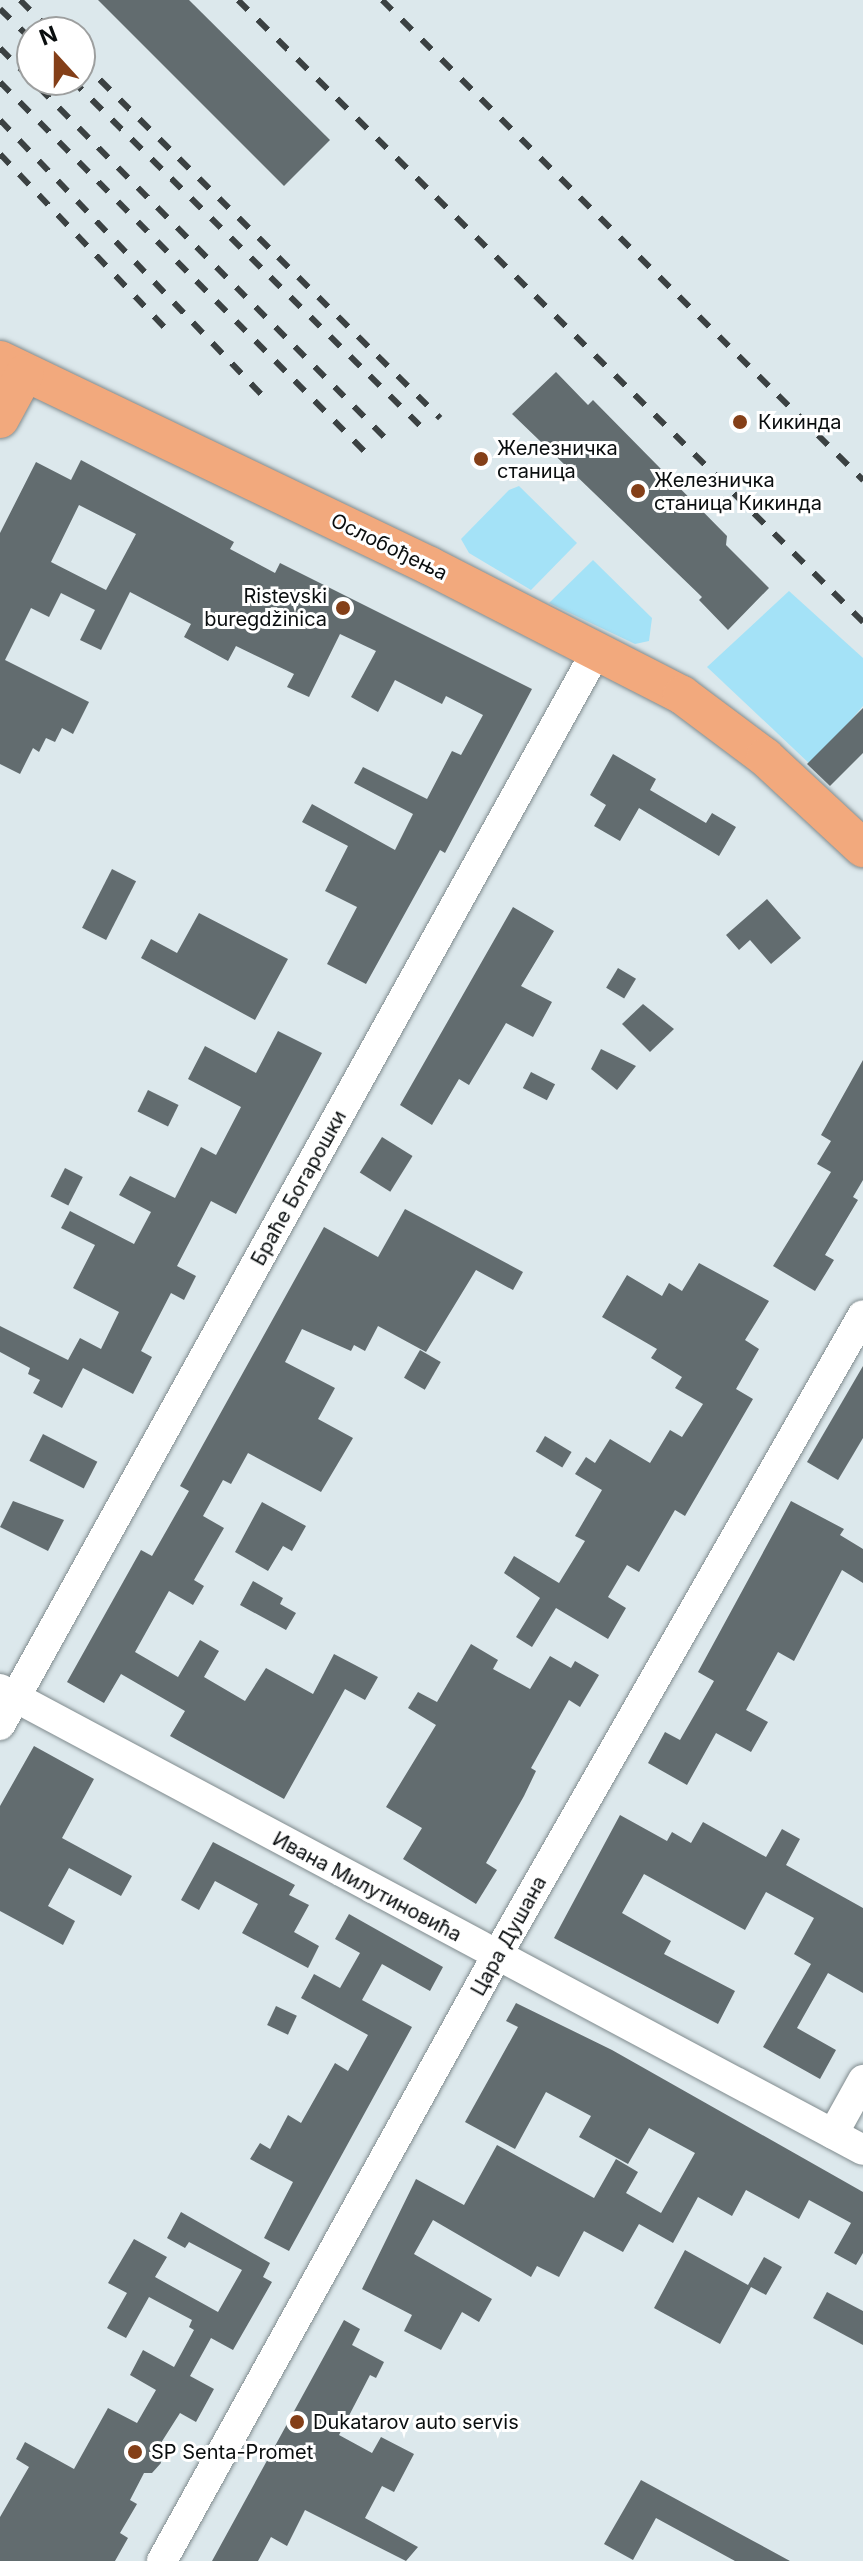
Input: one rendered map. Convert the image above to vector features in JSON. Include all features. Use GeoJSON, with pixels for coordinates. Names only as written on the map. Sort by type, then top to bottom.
{"type":"FeatureCollection","features":[{"type":"Feature","properties":{"kind":"main road"},"geometry":{"type":"LineString","coordinates":[[0,419],[13,366]]}},
{"type":"Feature","properties":{"kind":"main road","name":"Ослобођења"},"geometry":{"type":"LineString","coordinates":[[13,366],[597,650],[682,695],[765,757],[863,848]]}},
{"type":"Feature","properties":{"kind":"street","name":"Браће Богарошки"},"geometry":{"type":"LineString","coordinates":[[0,1725],[8,1693],[597,650]]}},
{"type":"Feature","properties":{"kind":"street","name":"Цара Душана"},"geometry":{"type":"LineString","coordinates":[[162,2561],[496,1957],[863,1315]]}},
{"type":"Feature","properties":{"kind":"street","name":"Ивана Милутиновића"},"geometry":{"type":"LineString","coordinates":[[8,1693],[496,1957],[863,2150]]}},
{"type":"Feature","properties":{"kind":"street"},"geometry":{"type":"LineString","coordinates":[[833,2134],[863,2080]]}},
{"type":"Feature","properties":{"kind":"shaded area"},"geometry":{"type":"Polygon","coordinates":[[[519,486],[577,543],[531,590],[469,553],[461,539],[509,490],[519,486]]]}},
{"type":"Feature","properties":{"kind":"shaded area"},"geometry":{"type":"Polygon","coordinates":[[[593,560],[652,618],[649,641],[635,644],[549,603],[593,560]]]}},
{"type":"Feature","properties":{"kind":"shaded area"},"geometry":{"type":"Polygon","coordinates":[[[789,591],[863,658],[863,706],[812,766],[707,667],[789,591]]]}},
{"type":"Feature","properties":{"kind":"building"},"geometry":{"type":"Polygon","coordinates":[[[98,0],[189,0],[330,140],[284,186],[98,0]]]}},
{"type":"Feature","properties":{"kind":"building","name":"Железничка станица Кикинда"},"geometry":{"type":"Polygon","coordinates":[[[556,372],[588,405],[593,400],[727,536],[726,545],[769,588],[728,630],[699,600],[702,597],[512,414],[556,372]]]}},
{"type":"Feature","properties":{"kind":"building"},"geometry":{"type":"Polygon","coordinates":[[[81,460],[234,542],[230,549],[275,573],[280,563],[532,689],[445,853],[440,850],[366,984],[327,964],[357,907],[325,891],[348,846],[302,822],[312,804],[395,850],[413,814],[354,783],[363,767],[427,799],[452,751],[461,755],[483,715],[446,696],[442,704],[395,680],[378,712],[351,697],[376,651],[340,634],[309,697],[287,687],[294,674],[236,646],[228,661],[184,637],[191,624],[130,592],[101,650],[80,640],[95,610],[61,593],[49,617],[31,608],[5,660],[89,702],[73,734],[62,728],[55,742],[46,738],[39,752],[33,748],[20,774],[0,764],[0,533],[36,462],[71,480],[81,460]],[[79,505],[51,562],[106,590],[136,534],[79,505]]]}},
{"type":"Feature","properties":{"kind":"building"},"geometry":{"type":"Polygon","coordinates":[[[863,708],[863,753],[830,786],[807,764],[863,708]]]}},
{"type":"Feature","properties":{"kind":"building"},"geometry":{"type":"Polygon","coordinates":[[[613,754],[656,779],[650,790],[706,823],[712,813],[736,827],[719,856],[639,808],[620,841],[594,826],[606,805],[590,795],[613,754]]]}},
{"type":"Feature","properties":{"kind":"building"},"geometry":{"type":"Polygon","coordinates":[[[112,869],[136,881],[106,940],[82,928],[112,869]]]}},
{"type":"Feature","properties":{"kind":"building"},"geometry":{"type":"Polygon","coordinates":[[[767,899],[801,938],[771,964],[750,940],[739,950],[726,935],[767,899]]]}},
{"type":"Feature","properties":{"kind":"building"},"geometry":{"type":"Polygon","coordinates":[[[513,907],[554,931],[521,986],[552,1002],[533,1037],[506,1023],[469,1085],[459,1079],[432,1125],[400,1105],[513,907]]]}},
{"type":"Feature","properties":{"kind":"building"},"geometry":{"type":"Polygon","coordinates":[[[199,913],[288,959],[255,1020],[141,958],[151,939],[177,953],[199,913]]]}},
{"type":"Feature","properties":{"kind":"building"},"geometry":{"type":"Polygon","coordinates":[[[618,968],[636,979],[624,999],[606,988],[618,968]]]}},
{"type":"Feature","properties":{"kind":"building"},"geometry":{"type":"Polygon","coordinates":[[[643,1004],[674,1029],[650,1052],[622,1024],[643,1004]]]}},
{"type":"Feature","properties":{"kind":"building"},"geometry":{"type":"Polygon","coordinates":[[[278,1031],[322,1053],[236,1214],[211,1201],[177,1266],[196,1276],[184,1300],[171,1293],[141,1351],[152,1357],[133,1394],[83,1368],[62,1408],[33,1393],[40,1380],[28,1374],[30,1368],[0,1352],[0,1326],[68,1360],[80,1338],[101,1349],[119,1312],[73,1288],[95,1245],[61,1228],[70,1211],[134,1244],[151,1212],[119,1195],[130,1176],[175,1198],[201,1147],[216,1155],[241,1107],[188,1079],[205,1046],[256,1073],[278,1031]]]}},
{"type":"Feature","properties":{"kind":"building"},"geometry":{"type":"Polygon","coordinates":[[[601,1049],[636,1066],[617,1090],[591,1069],[601,1049]]]}},
{"type":"Feature","properties":{"kind":"building"},"geometry":{"type":"Polygon","coordinates":[[[863,1060],[863,1180],[853,1197],[858,1200],[825,1255],[834,1260],[815,1291],[773,1266],[831,1172],[817,1164],[831,1141],[821,1135],[863,1060]]]}},
{"type":"Feature","properties":{"kind":"building"},"geometry":{"type":"Polygon","coordinates":[[[531,1072],[555,1084],[547,1100],[523,1088],[531,1072]]]}},
{"type":"Feature","properties":{"kind":"building"},"geometry":{"type":"Polygon","coordinates":[[[148,1090],[179,1105],[168,1126],[137,1112],[148,1090]]]}},
{"type":"Feature","properties":{"kind":"building"},"geometry":{"type":"Polygon","coordinates":[[[382,1137],[413,1156],[390,1192],[360,1173],[382,1137]]]}},
{"type":"Feature","properties":{"kind":"building"},"geometry":{"type":"Polygon","coordinates":[[[65,1168],[83,1177],[68,1206],[50,1197],[65,1168]]]}},
{"type":"Feature","properties":{"kind":"building"},"geometry":{"type":"Polygon","coordinates":[[[405,1209],[523,1272],[513,1290],[476,1270],[426,1352],[378,1326],[365,1351],[354,1345],[351,1351],[302,1329],[285,1362],[335,1388],[318,1419],[353,1438],[321,1492],[248,1453],[231,1484],[223,1480],[203,1516],[224,1528],[194,1580],[204,1586],[193,1605],[169,1591],[135,1652],[178,1677],[200,1640],[219,1651],[204,1677],[245,1701],[266,1668],[313,1694],[334,1654],[378,1677],[365,1700],[345,1689],[284,1799],[170,1736],[185,1711],[121,1674],[104,1703],[67,1682],[141,1550],[152,1556],[189,1491],[180,1486],[324,1227],[378,1257],[405,1209]]]}},
{"type":"Feature","properties":{"kind":"building"},"geometry":{"type":"Polygon","coordinates":[[[699,1263],[769,1301],[745,1340],[759,1349],[736,1389],[753,1399],[685,1516],[675,1510],[639,1572],[627,1565],[608,1597],[626,1608],[608,1639],[556,1608],[532,1647],[516,1637],[540,1598],[504,1573],[514,1556],[559,1583],[585,1541],[575,1536],[602,1490],[575,1474],[586,1457],[595,1463],[610,1439],[650,1463],[670,1430],[682,1437],[703,1404],[675,1388],[682,1377],[651,1358],[657,1349],[602,1317],[627,1275],[662,1296],[669,1283],[682,1291],[699,1263]]]}},
{"type":"Feature","properties":{"kind":"building"},"geometry":{"type":"Polygon","coordinates":[[[420,1350],[441,1362],[425,1390],[404,1378],[420,1350]]]}},
{"type":"Feature","properties":{"kind":"building"},"geometry":{"type":"Polygon","coordinates":[[[863,1366],[863,1438],[838,1480],[807,1462],[863,1366]]]}},
{"type":"Feature","properties":{"kind":"building"},"geometry":{"type":"Polygon","coordinates":[[[43,1434],[97,1462],[84,1488],[29,1461],[43,1434]]]}},
{"type":"Feature","properties":{"kind":"building"},"geometry":{"type":"Polygon","coordinates":[[[545,1436],[572,1452],[562,1467],[536,1451],[545,1436]]]}},
{"type":"Feature","properties":{"kind":"building"},"geometry":{"type":"Polygon","coordinates":[[[13,1501],[64,1520],[48,1551],[0,1527],[13,1501]]]}},
{"type":"Feature","properties":{"kind":"building"},"geometry":{"type":"Polygon","coordinates":[[[791,1501],[844,1529],[840,1535],[863,1549],[863,1583],[842,1570],[794,1661],[778,1652],[746,1710],[768,1722],[751,1752],[716,1733],[687,1785],[648,1763],[665,1732],[680,1740],[714,1681],[698,1672],[791,1501]]]}},
{"type":"Feature","properties":{"kind":"building"},"geometry":{"type":"Polygon","coordinates":[[[262,1502],[306,1526],[292,1551],[283,1546],[268,1571],[235,1552],[262,1502]]]}},
{"type":"Feature","properties":{"kind":"building"},"geometry":{"type":"Polygon","coordinates":[[[253,1581],[283,1598],[280,1604],[296,1613],[286,1630],[240,1605],[253,1581]]]}},
{"type":"Feature","properties":{"kind":"building"},"geometry":{"type":"Polygon","coordinates":[[[471,1644],[498,1660],[493,1669],[530,1689],[550,1656],[571,1668],[575,1661],[599,1675],[580,1707],[569,1700],[531,1768],[536,1771],[486,1863],[497,1870],[476,1904],[403,1859],[422,1828],[386,1807],[436,1725],[408,1708],[418,1692],[437,1702],[471,1644]]]}},
{"type":"Feature","properties":{"kind":"building"},"geometry":{"type":"Polygon","coordinates":[[[34,1746],[94,1779],[62,1838],[132,1876],[121,1896],[69,1868],[48,1906],[75,1921],[63,1945],[0,1911],[0,1806],[34,1746]]]}},
{"type":"Feature","properties":{"kind":"building"},"geometry":{"type":"Polygon","coordinates":[[[620,1815],[667,1841],[672,1832],[691,1843],[703,1822],[766,1857],[782,1829],[800,1839],[786,1865],[863,1908],[863,1993],[828,1973],[797,2028],[836,2050],[820,2079],[763,2047],[811,1964],[794,1954],[814,1918],[766,1892],[745,1930],[644,1874],[622,1913],[671,1941],[664,1954],[735,1991],[718,2024],[554,1938],[620,1815]]]}},
{"type":"Feature","properties":{"kind":"building"},"geometry":{"type":"Polygon","coordinates":[[[213,1842],[295,1885],[289,1895],[309,1905],[294,1932],[319,1946],[308,1968],[242,1933],[258,1904],[215,1881],[199,1910],[181,1900],[213,1842]]]}},
{"type":"Feature","properties":{"kind":"building"},"geometry":{"type":"Polygon","coordinates":[[[349,1914],[443,1967],[430,1991],[382,1964],[362,2000],[412,2027],[289,2251],[264,2238],[293,2182],[250,2159],[260,2143],[270,2149],[288,2115],[301,2123],[335,2063],[348,2071],[368,2035],[301,1998],[314,1974],[340,1988],[360,1953],[335,1939],[349,1914]]]}},
{"type":"Feature","properties":{"kind":"building"},"geometry":{"type":"Polygon","coordinates":[[[516,2003],[612,2050],[863,2192],[863,2253],[856,2265],[834,2253],[851,2223],[809,2200],[799,2219],[746,2190],[732,2216],[698,2197],[673,2243],[639,2224],[623,2252],[584,2231],[559,2277],[537,2266],[531,2277],[433,2220],[414,2254],[492,2299],[479,2322],[462,2312],[441,2350],[404,2331],[412,2315],[362,2289],[416,2179],[464,2205],[497,2145],[594,2198],[616,2159],[638,2172],[626,2193],[661,2213],[695,2153],[649,2128],[628,2164],[579,2137],[591,2116],[546,2092],[515,2149],[465,2122],[518,2027],[506,2021],[516,2003]]]}},
{"type":"Feature","properties":{"kind":"building"},"geometry":{"type":"Polygon","coordinates":[[[276,2006],[297,2016],[288,2035],[267,2025],[276,2006]]]}},
{"type":"Feature","properties":{"kind":"building"},"geometry":{"type":"Polygon","coordinates":[[[181,2212],[270,2263],[263,2277],[272,2282],[233,2350],[211,2338],[190,2376],[214,2389],[196,2422],[180,2413],[159,2446],[161,2463],[152,2473],[144,2473],[130,2500],[137,2504],[120,2533],[128,2538],[115,2561],[0,2561],[0,2517],[29,2467],[16,2459],[25,2442],[74,2469],[108,2408],[137,2423],[156,2390],[130,2375],[143,2350],[174,2367],[194,2330],[189,2327],[192,2320],[149,2297],[126,2338],[107,2328],[127,2293],[108,2283],[134,2239],[167,2257],[155,2277],[218,2312],[242,2270],[189,2242],[185,2248],[167,2238],[181,2212]]]}},
{"type":"Feature","properties":{"kind":"building"},"geometry":{"type":"Polygon","coordinates":[[[685,2250],[748,2285],[764,2257],[782,2267],[766,2295],[751,2287],[720,2344],[654,2308],[685,2250]]]}},
{"type":"Feature","properties":{"kind":"building"},"geometry":{"type":"Polygon","coordinates":[[[827,2292],[863,2311],[863,2345],[813,2318],[827,2292]]]}},
{"type":"Feature","properties":{"kind":"building"},"geometry":{"type":"Polygon","coordinates":[[[344,2320],[360,2329],[352,2345],[384,2362],[376,2378],[370,2375],[339,2435],[372,2453],[381,2437],[414,2454],[394,2492],[382,2486],[365,2518],[418,2547],[406,2561],[305,2510],[287,2546],[271,2537],[258,2561],[212,2561],[344,2320]]]}},
{"type":"Feature","properties":{"kind":"building"},"geometry":{"type":"Polygon","coordinates":[[[641,2480],[790,2561],[735,2561],[656,2518],[633,2560],[604,2544],[641,2480]]]}},
{"type":"Feature","properties":{"kind":"railway"},"geometry":{"type":"LineString","coordinates":[[20,0],[36,16]]}},
{"type":"Feature","properties":{"kind":"railway"},"geometry":{"type":"LineString","coordinates":[[238,0],[863,622]]}},
{"type":"Feature","properties":{"kind":"railway"},"geometry":{"type":"LineString","coordinates":[[382,0],[863,480]]}},
{"type":"Feature","properties":{"kind":"railway"},"geometry":{"type":"LineString","coordinates":[[0,9],[16,24]]}},
{"type":"Feature","properties":{"kind":"railway"},"geometry":{"type":"LineString","coordinates":[[0,48],[390,443]]}},
{"type":"Feature","properties":{"kind":"railway"},"geometry":{"type":"LineString","coordinates":[[96,76],[440,418]]}},
{"type":"Feature","properties":{"kind":"railway"},"geometry":{"type":"LineString","coordinates":[[0,82],[365,452]]}},
{"type":"Feature","properties":{"kind":"railway"},"geometry":{"type":"LineString","coordinates":[[88,96],[426,432]]}},
{"type":"Feature","properties":{"kind":"railway"},"geometry":{"type":"LineString","coordinates":[[0,120],[265,398]]}},
{"type":"Feature","properties":{"kind":"railway"},"geometry":{"type":"LineString","coordinates":[[0,154],[166,329]]}},
{"type":"Feature","properties":{"kind":"place","name":"Кикинда"},"geometry":{"type":"Point","coordinates":[740,422]}},
{"type":"Feature","properties":{"kind":"place","name":"Железничка станица"},"geometry":{"type":"Point","coordinates":[481,459]}},
{"type":"Feature","properties":{"kind":"place","name":"Железничка станица Кикинда"},"geometry":{"type":"Point","coordinates":[638,491]}},
{"type":"Feature","properties":{"kind":"place","name":"Ristevski buregdžinica"},"geometry":{"type":"Point","coordinates":[343,608]}},
{"type":"Feature","properties":{"kind":"place","name":"Dukatarov auto servis"},"geometry":{"type":"Point","coordinates":[297,2422]}},
{"type":"Feature","properties":{"kind":"place","name":"SP Senta-Promet"},"geometry":{"type":"Point","coordinates":[135,2452]}}]}
